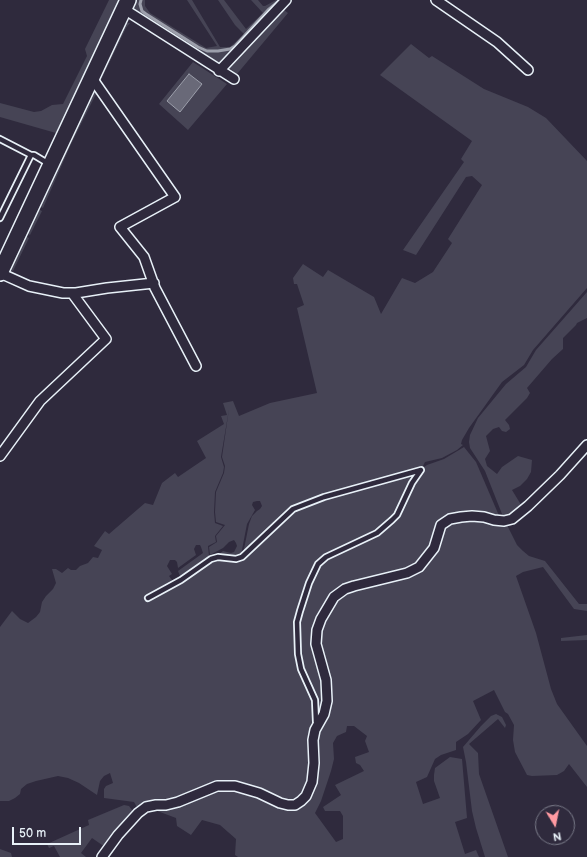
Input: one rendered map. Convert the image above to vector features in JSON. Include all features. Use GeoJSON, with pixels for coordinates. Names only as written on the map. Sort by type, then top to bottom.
{"type":"FeatureCollection","features":[{"type":"Feature","properties":{"kind":"main road"},"geometry":{"type":"LineString","coordinates":[[0,273],[126,5]]}},
{"type":"Feature","properties":{"kind":"street"},"geometry":{"type":"LineString","coordinates":[[219,71],[286,0]]}},
{"type":"Feature","properties":{"kind":"street"},"geometry":{"type":"LineString","coordinates":[[436,0],[497,42],[528,70]]}},
{"type":"Feature","properties":{"kind":"street"},"geometry":{"type":"LineString","coordinates":[[126,5],[219,71],[234,79]]}},
{"type":"Feature","properties":{"kind":"street"},"geometry":{"type":"LineString","coordinates":[[92,78],[175,197],[120,227],[144,258],[154,283],[196,366]]}},
{"type":"Feature","properties":{"kind":"street"},"geometry":{"type":"LineString","coordinates":[[0,273],[29,286],[63,293],[154,283]]}},
{"type":"Feature","properties":{"kind":"street"},"geometry":{"type":"LineString","coordinates":[[0,456],[40,401],[106,339],[72,293]]}},
{"type":"Feature","properties":{"kind":"street"},"geometry":{"type":"LineString","coordinates":[[102,857],[118,835],[138,813],[146,808],[156,805],[166,806],[217,786],[235,786],[259,793],[280,803],[288,805],[294,805],[301,801],[306,796],[312,782],[314,768],[313,740],[315,730],[324,714],[327,692],[326,680],[316,644],[318,630],[321,620],[334,597],[345,589],[407,573],[419,567],[434,548],[441,525],[450,519],[461,516],[472,516],[504,521],[512,519],[560,475],[587,445]]}},
{"type":"Feature","properties":{"kind":"lane"},"geometry":{"type":"LineString","coordinates":[[0,139],[51,165]]}},
{"type":"Feature","properties":{"kind":"lane"},"geometry":{"type":"LineString","coordinates":[[0,218],[31,155]]}},
{"type":"Feature","properties":{"kind":"lane"},"geometry":{"type":"LineString","coordinates":[[148,598],[181,580],[211,559],[218,557],[236,559],[242,557],[293,509],[330,495],[421,470],[412,483],[397,515],[377,533],[326,557],[318,564],[309,583],[297,622],[298,654],[301,669],[315,700],[317,718],[315,730]]}},
{"type":"Feature","properties":{"kind":"shaded area"},"geometry":{"type":"Polygon","coordinates":[[[109,0],[123,0],[62,129],[59,127],[56,133],[0,117],[0,103],[34,112],[41,111],[52,105],[63,104],[87,56],[85,49],[109,0]]]}},
{"type":"Feature","properties":{"kind":"shaded area"},"geometry":{"type":"Polygon","coordinates":[[[134,0],[141,0],[139,4],[141,11],[198,47],[207,51],[218,51],[230,50],[235,47],[280,0],[220,65],[136,13],[131,6],[134,0]]]}},
{"type":"Feature","properties":{"kind":"shaded area"},"geometry":{"type":"Polygon","coordinates":[[[142,0],[145,0],[145,6],[150,13],[206,48],[217,46],[187,0],[192,0],[220,47],[230,47],[244,34],[235,25],[218,0],[224,0],[246,29],[263,13],[251,0],[258,0],[263,6],[265,6],[279,0],[267,10],[230,49],[207,50],[198,46],[142,10],[140,4],[142,0]]]}},
{"type":"Feature","properties":{"kind":"shaded area"},"geometry":{"type":"Polygon","coordinates":[[[284,10],[288,13],[237,74],[228,67],[281,11],[284,10]]]}},
{"type":"Feature","properties":{"kind":"shaded area"},"geometry":{"type":"Polygon","coordinates":[[[130,23],[126,28],[100,82],[97,78],[122,25],[130,23]]]}},
{"type":"Feature","properties":{"kind":"shaded area"},"geometry":{"type":"Polygon","coordinates":[[[411,44],[429,58],[432,56],[484,89],[528,107],[546,118],[587,161],[587,288],[533,350],[524,365],[502,382],[469,428],[462,440],[461,444],[463,445],[457,450],[442,458],[425,462],[422,468],[292,508],[243,554],[252,516],[262,506],[260,501],[253,502],[252,505],[255,510],[247,524],[241,555],[236,558],[218,555],[223,551],[231,553],[234,552],[237,546],[234,540],[210,555],[209,547],[217,542],[216,536],[225,525],[216,522],[215,512],[216,492],[224,473],[225,466],[222,457],[229,409],[228,402],[233,401],[239,416],[270,403],[317,393],[297,308],[304,305],[297,284],[294,284],[293,278],[303,264],[323,277],[328,270],[374,297],[381,314],[402,278],[415,283],[433,272],[452,243],[448,239],[482,185],[472,176],[466,177],[416,255],[403,250],[464,162],[461,159],[472,141],[380,75],[411,44]]]}},
{"type":"Feature","properties":{"kind":"shaded area"},"geometry":{"type":"Polygon","coordinates":[[[193,62],[227,84],[188,130],[159,104],[193,62]]]}},
{"type":"Feature","properties":{"kind":"shaded area"},"geometry":{"type":"Polygon","coordinates":[[[93,86],[97,92],[71,144],[43,208],[37,205],[93,86]]]}},
{"type":"Feature","properties":{"kind":"shaded area"},"geometry":{"type":"Polygon","coordinates":[[[36,208],[42,211],[30,235],[23,232],[36,208]]]}},
{"type":"Feature","properties":{"kind":"shaded area"},"geometry":{"type":"Polygon","coordinates":[[[22,235],[29,238],[13,271],[7,269],[22,235]]]}},
{"type":"Feature","properties":{"kind":"shaded area"},"geometry":{"type":"Polygon","coordinates":[[[587,292],[587,318],[577,323],[563,338],[563,349],[552,359],[527,388],[530,393],[527,398],[505,420],[510,429],[506,432],[502,431],[499,427],[493,429],[486,436],[490,451],[485,459],[487,466],[497,474],[502,467],[518,456],[532,460],[531,472],[527,479],[520,486],[512,490],[523,508],[504,519],[485,471],[470,448],[470,435],[478,418],[506,384],[526,367],[536,350],[587,292]]]}},
{"type":"Feature","properties":{"kind":"shaded area"},"geometry":{"type":"Polygon","coordinates":[[[228,402],[229,409],[221,457],[224,467],[215,492],[214,512],[215,523],[223,526],[215,536],[216,542],[208,546],[209,556],[180,576],[178,571],[203,553],[200,545],[196,545],[194,549],[196,555],[178,568],[175,560],[170,560],[167,566],[172,574],[169,576],[172,580],[147,595],[148,599],[211,561],[219,558],[236,561],[294,510],[324,498],[417,473],[395,514],[381,529],[336,549],[317,563],[298,610],[296,654],[314,701],[315,708],[311,767],[304,794],[293,802],[285,801],[237,784],[138,809],[134,802],[104,798],[104,789],[106,786],[113,783],[110,773],[104,776],[100,781],[97,795],[79,783],[68,778],[58,776],[27,784],[21,789],[20,794],[15,798],[9,801],[0,801],[0,627],[12,611],[20,619],[28,623],[36,617],[40,612],[42,602],[56,583],[52,569],[56,569],[62,573],[68,568],[71,570],[76,570],[80,566],[88,563],[93,557],[98,558],[102,550],[94,546],[105,531],[109,534],[145,503],[153,505],[162,483],[175,473],[178,477],[206,458],[197,441],[224,424],[221,416],[227,415],[223,403],[228,402]]]}},
{"type":"Feature","properties":{"kind":"shaded area"},"geometry":{"type":"Polygon","coordinates":[[[464,447],[476,462],[500,518],[445,517],[438,524],[431,546],[413,568],[344,587],[317,622],[326,691],[318,718],[317,700],[302,669],[299,654],[299,622],[311,584],[320,565],[327,558],[383,531],[398,516],[414,483],[424,467],[444,459],[464,447]]]}},
{"type":"Feature","properties":{"kind":"shaded area"},"geometry":{"type":"Polygon","coordinates":[[[451,520],[476,520],[490,524],[506,523],[517,545],[523,551],[529,556],[545,561],[579,604],[587,604],[587,611],[574,609],[543,567],[523,572],[516,576],[536,633],[551,689],[557,704],[587,746],[587,787],[569,764],[564,771],[557,775],[527,775],[515,752],[513,740],[514,725],[508,714],[505,712],[494,690],[473,701],[481,720],[468,734],[456,742],[456,750],[441,755],[435,759],[427,777],[416,782],[423,804],[440,798],[434,781],[435,768],[450,757],[462,759],[467,818],[455,822],[465,854],[476,850],[479,857],[238,857],[235,855],[236,839],[220,825],[202,820],[191,835],[177,826],[176,818],[152,809],[222,788],[243,791],[277,806],[306,802],[314,739],[326,714],[321,638],[324,621],[342,595],[355,587],[385,583],[423,570],[427,566],[434,552],[440,531],[451,520]],[[347,726],[346,732],[337,736],[333,743],[334,759],[331,771],[321,801],[315,813],[336,842],[343,839],[343,816],[340,811],[325,811],[323,807],[341,795],[335,785],[364,771],[360,765],[356,763],[355,757],[369,752],[365,741],[367,736],[354,726],[347,726]]]}},
{"type":"Feature","properties":{"kind":"shaded area"},"geometry":{"type":"Polygon","coordinates":[[[587,635],[587,640],[561,641],[561,638],[587,635]]]}},
{"type":"Feature","properties":{"kind":"shaded area"},"geometry":{"type":"Polygon","coordinates":[[[496,714],[502,717],[506,725],[505,728],[498,719],[469,744],[478,753],[479,774],[508,857],[485,857],[472,811],[463,747],[491,716],[496,714]]]}},
{"type":"Feature","properties":{"kind":"shaded area"},"geometry":{"type":"Polygon","coordinates":[[[124,805],[129,806],[133,814],[105,847],[92,838],[81,853],[86,857],[60,857],[54,846],[49,848],[47,844],[89,825],[88,820],[124,805]]]}},
{"type":"Feature","properties":{"kind":"shaded area"},"geometry":{"type":"Polygon","coordinates":[[[0,849],[11,853],[12,857],[0,857],[0,849]]]}},
{"type":"Feature","properties":{"kind":"water"},"geometry":{"type":"Polygon","coordinates":[[[189,74],[202,84],[180,112],[167,101],[189,74]]]}},
{"type":"Feature","properties":{"kind":"waterway"},"geometry":{"type":"LineString","coordinates":[[141,0],[140,4],[142,11],[198,47],[207,51],[230,49],[235,46],[268,10],[280,0]]}}]}
